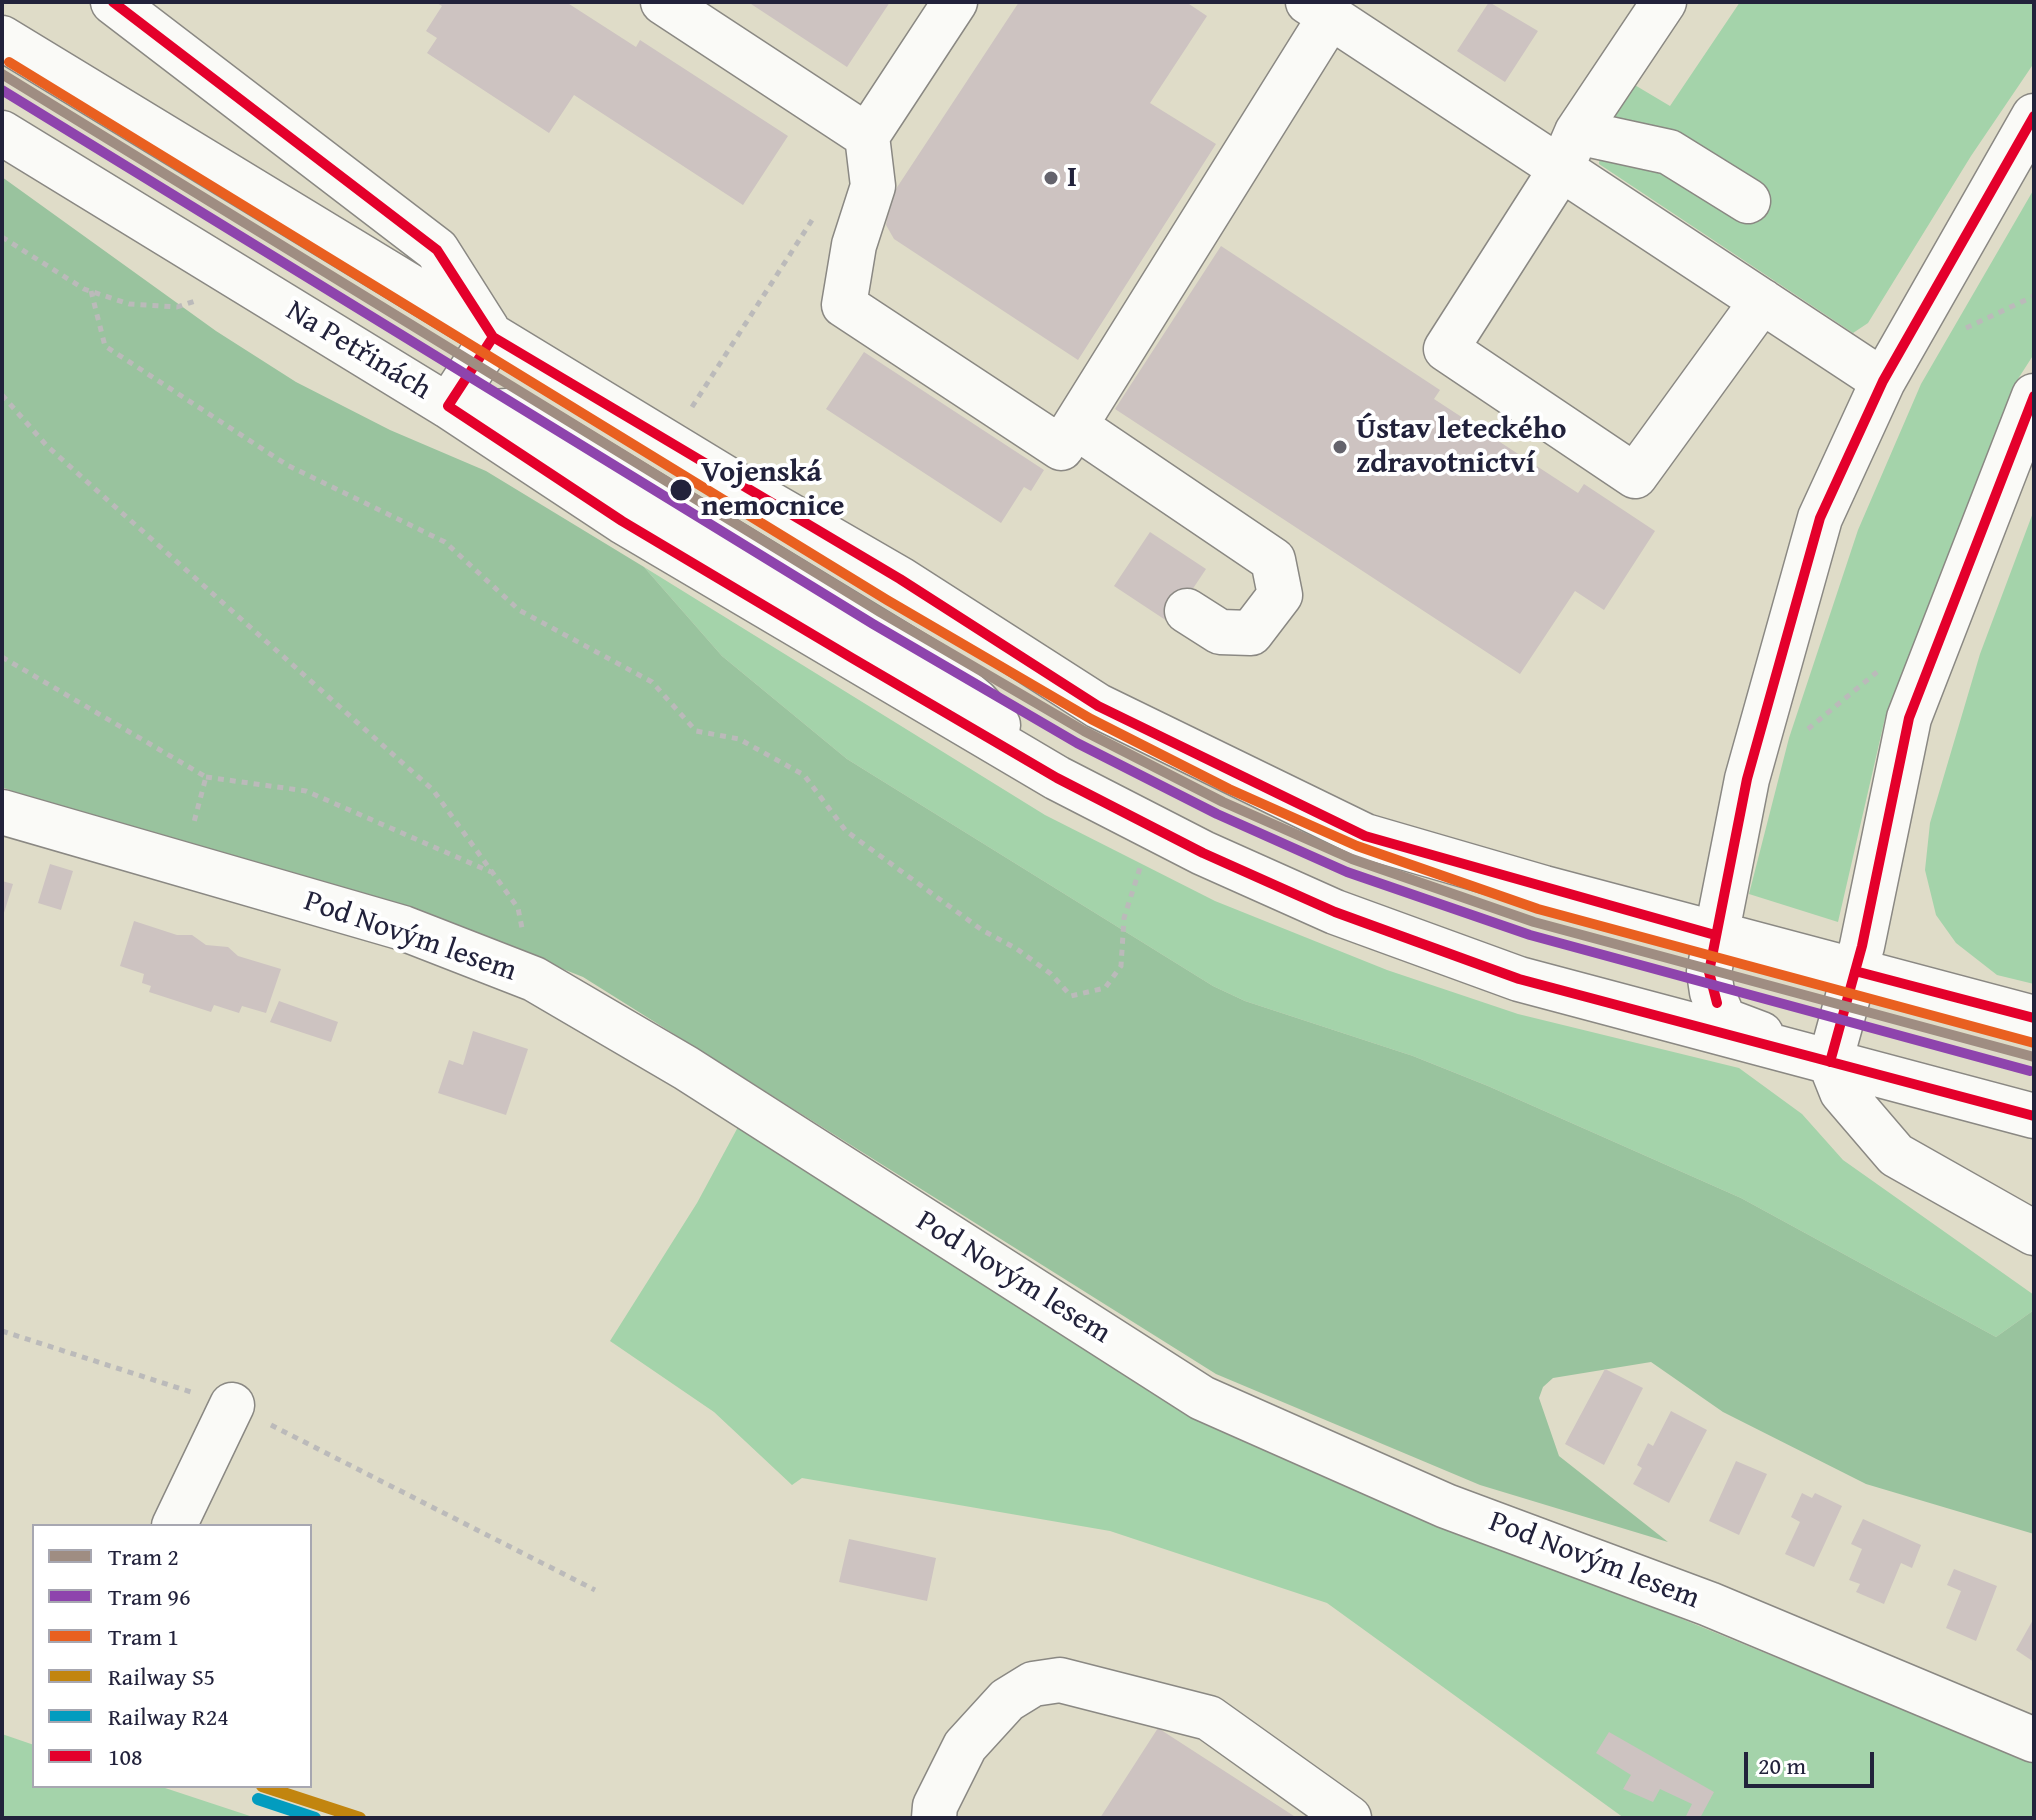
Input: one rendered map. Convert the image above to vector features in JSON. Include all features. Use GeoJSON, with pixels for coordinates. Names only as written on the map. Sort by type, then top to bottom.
{"type":"FeatureCollection","features":[{"type":"Feature","properties":{"kind":"street"},"geometry":{"type":"LineString","coordinates":[[113,2],[437,250],[493,337]]}},
{"type":"Feature","properties":{"kind":"street"},"geometry":{"type":"LineString","coordinates":[[663,2],[867,136]]}},
{"type":"Feature","properties":{"kind":"street"},"geometry":{"type":"LineString","coordinates":[[955,2],[867,136],[873,186],[854,245],[844,305],[1061,448],[1319,9],[1569,151],[1762,301],[1883,381]]}},
{"type":"Feature","properties":{"kind":"street"},"geometry":{"type":"LineString","coordinates":[[1664,2],[1446,349],[1635,476],[1762,301]]}},
{"type":"Feature","properties":{"kind":"street"},"geometry":{"type":"LineString","coordinates":[[2,38],[493,337],[900,579],[1112,713],[1365,836],[1715,935],[2034,1018]]}},
{"type":"Feature","properties":{"kind":"street"},"geometry":{"type":"LineString","coordinates":[[1830,1062],[1724,1020],[1712,992],[1709,972],[1715,935],[1747,779],[1820,518],[1883,381],[2034,116]]}},
{"type":"Feature","properties":{"kind":"street","name":"Na Petřinách"},"geometry":{"type":"LineString","coordinates":[[2,133],[448,406],[622,521],[1057,778],[1203,853],[1335,912],[1519,979],[2034,1116]]}},
{"type":"Feature","properties":{"kind":"street"},"geometry":{"type":"LineString","coordinates":[[1569,151],[1669,152],[1748,201]]}},
{"type":"Feature","properties":{"kind":"street"},"geometry":{"type":"LineString","coordinates":[[448,406],[493,337]]}},
{"type":"Feature","properties":{"kind":"street"},"geometry":{"type":"LineString","coordinates":[[2034,396],[1909,718],[1855,971],[1830,1062],[1842,1092],[1896,1155],[2034,1233]]}},
{"type":"Feature","properties":{"kind":"street"},"geometry":{"type":"LineString","coordinates":[[1075,426],[1273,560],[1280,595],[1251,633],[1220,632],[1187,611]]}},
{"type":"Feature","properties":{"kind":"street","name":"Pod Novým lesem"},"geometry":{"type":"LineString","coordinates":[[2,812],[403,928],[534,979],[686,1068],[1202,1398],[1446,1506],[1709,1604],[2034,1740]]}},
{"type":"Feature","properties":{"kind":"street"},"geometry":{"type":"LineString","coordinates":[[175,1524],[232,1405]]}},
{"type":"Feature","properties":{"kind":"street"},"geometry":{"type":"LineString","coordinates":[[934,1818],[935,1806],[965,1746],[1007,1700],[1033,1684],[1060,1680],[1209,1718],[1349,1818]]}},
{"type":"Feature","properties":{"kind":"path"},"geometry":{"type":"LineString","coordinates":[[699,395],[817,214]]}},
{"type":"Feature","properties":{"kind":"path"},"geometry":{"type":"LineString","coordinates":[[2,237],[91,291],[129,304],[177,307],[200,298]]}},
{"type":"Feature","properties":{"kind":"path"},"geometry":{"type":"LineString","coordinates":[[91,291],[105,346],[287,465],[445,542],[519,610],[652,682],[696,731],[739,739],[804,775],[846,831],[982,930],[1017,949],[1051,974],[1071,996],[1105,988],[1121,966],[1124,918],[1144,856]]}},
{"type":"Feature","properties":{"kind":"path"},"geometry":{"type":"LineString","coordinates":[[2,395],[47,446],[433,790],[518,908],[534,979]]}},
{"type":"Feature","properties":{"kind":"path"},"geometry":{"type":"LineString","coordinates":[[2,657],[206,777],[306,791],[492,872]]}},
{"type":"Feature","properties":{"kind":"path"},"geometry":{"type":"LineString","coordinates":[[1747,779],[1880,669]]}},
{"type":"Feature","properties":{"kind":"path"},"geometry":{"type":"LineString","coordinates":[[182,866],[206,777]]}},
{"type":"Feature","properties":{"kind":"path"},"geometry":{"type":"LineString","coordinates":[[2,1331],[232,1405],[595,1590]]}},
{"type":"Feature","properties":{"kind":"green space"},"geometry":{"type":"Polygon","coordinates":[[[1740,2],[2034,2],[2034,63],[1971,156],[1868,323],[1853,333],[1599,164],[1602,118],[1628,81],[1670,106],[1740,2]]]}},
{"type":"Feature","properties":{"kind":"green space"},"geometry":{"type":"Polygon","coordinates":[[[2,177],[216,331],[296,382],[390,430],[486,471],[644,567],[722,656],[847,759],[1213,986],[1245,1001],[1413,1056],[1488,1086],[1741,1198],[1996,1337],[2034,1310],[2034,1534],[1866,1484],[1723,1412],[1651,1362],[1553,1378],[1543,1387],[1539,1398],[1559,1456],[1668,1542],[1480,1485],[1216,1374],[583,977],[402,905],[26,797],[2,787],[2,177]]]}},
{"type":"Feature","properties":{"kind":"green space"},"geometry":{"type":"Polygon","coordinates":[[[2034,189],[2034,354],[2016,382],[1885,718],[1838,922],[1749,894],[1789,738],[1858,530],[1921,384],[2034,189]]]}},
{"type":"Feature","properties":{"kind":"green space"},"geometry":{"type":"Polygon","coordinates":[[[2034,510],[2034,984],[1997,975],[1956,943],[1936,915],[1925,870],[1930,823],[1980,654],[2034,510]]]}},
{"type":"Feature","properties":{"kind":"green space"},"geometry":{"type":"Polygon","coordinates":[[[644,567],[1045,815],[1215,901],[1387,970],[1518,1014],[1739,1068],[1802,1114],[1843,1160],[2034,1295],[2034,1310],[1996,1337],[1741,1198],[1488,1086],[1413,1056],[1245,1001],[1213,986],[847,759],[722,656],[644,567]]]}},
{"type":"Feature","properties":{"kind":"green space"},"geometry":{"type":"Polygon","coordinates":[[[738,1127],[1203,1423],[2034,1763],[2034,1818],[1624,1818],[1327,1603],[1110,1531],[802,1478],[792,1485],[714,1412],[610,1341],[697,1203],[738,1127]]]}},
{"type":"Feature","properties":{"kind":"green space"},"geometry":{"type":"Polygon","coordinates":[[[2,1734],[32,1744],[32,1788],[165,1788],[256,1818],[2,1818],[2,1734]]]}},
{"type":"Feature","properties":{"kind":"building"},"geometry":{"type":"Polygon","coordinates":[[[435,2],[566,2],[636,47],[640,40],[788,136],[743,205],[574,95],[549,133],[427,53],[437,38],[426,31],[442,6],[435,2]]]}},
{"type":"Feature","properties":{"kind":"building"},"geometry":{"type":"Polygon","coordinates":[[[748,2],[890,2],[847,67],[748,2]]]}},
{"type":"Feature","properties":{"kind":"building","name":"I"},"geometry":{"type":"Polygon","coordinates":[[[1019,2],[1186,2],[1207,16],[1150,103],[1216,144],[1078,360],[894,239],[886,225],[890,198],[1019,2]]]}},
{"type":"Feature","properties":{"kind":"building"},"geometry":{"type":"Polygon","coordinates":[[[1489,2],[1538,31],[1505,82],[1457,51],[1489,2]]]}},
{"type":"Feature","properties":{"kind":"building","name":"Ústav leteckého zdravotnictví"},"geometry":{"type":"Polygon","coordinates":[[[1221,246],[1440,390],[1434,399],[1578,493],[1584,484],[1655,531],[1604,610],[1575,591],[1520,674],[1115,409],[1221,246]]]}},
{"type":"Feature","properties":{"kind":"building"},"geometry":{"type":"Polygon","coordinates":[[[864,352],[1044,470],[1031,491],[1024,487],[1001,523],[826,409],[864,352]]]}},
{"type":"Feature","properties":{"kind":"building"},"geometry":{"type":"Polygon","coordinates":[[[1150,532],[1206,569],[1170,623],[1114,586],[1150,532]]]}},
{"type":"Feature","properties":{"kind":"building"},"geometry":{"type":"Polygon","coordinates":[[[50,864],[73,871],[61,910],[38,903],[50,864]]]}},
{"type":"Feature","properties":{"kind":"building"},"geometry":{"type":"Polygon","coordinates":[[[2,881],[13,884],[3,916],[2,916],[2,881]]]}},
{"type":"Feature","properties":{"kind":"building"},"geometry":{"type":"Polygon","coordinates":[[[134,921],[177,935],[192,935],[206,945],[228,947],[238,956],[281,969],[266,1013],[242,1006],[239,1013],[214,1005],[211,1012],[149,992],[151,986],[142,983],[144,974],[120,966],[134,921]]]}},
{"type":"Feature","properties":{"kind":"building"},"geometry":{"type":"Polygon","coordinates":[[[279,1001],[338,1022],[331,1042],[270,1022],[279,1001]]]}},
{"type":"Feature","properties":{"kind":"building"},"geometry":{"type":"Polygon","coordinates":[[[473,1031],[528,1049],[506,1115],[438,1093],[449,1060],[463,1065],[473,1031]]]}},
{"type":"Feature","properties":{"kind":"building"},"geometry":{"type":"Polygon","coordinates":[[[1605,1369],[1643,1388],[1604,1465],[1565,1444],[1605,1369]]]}},
{"type":"Feature","properties":{"kind":"building"},"geometry":{"type":"Polygon","coordinates":[[[1671,1411],[1707,1430],[1669,1503],[1633,1484],[1642,1468],[1637,1465],[1648,1443],[1653,1446],[1671,1411]]]}},
{"type":"Feature","properties":{"kind":"building"},"geometry":{"type":"Polygon","coordinates":[[[1736,1461],[1767,1474],[1739,1535],[1709,1521],[1736,1461]]]}},
{"type":"Feature","properties":{"kind":"building"},"geometry":{"type":"Polygon","coordinates":[[[1802,1493],[1812,1498],[1815,1493],[1842,1506],[1814,1567],[1785,1554],[1800,1522],[1791,1517],[1802,1493]]]}},
{"type":"Feature","properties":{"kind":"building"},"geometry":{"type":"Polygon","coordinates":[[[1863,1519],[1921,1545],[1912,1568],[1901,1563],[1884,1604],[1856,1592],[1860,1584],[1849,1580],[1862,1549],[1851,1544],[1863,1519]]]}},
{"type":"Feature","properties":{"kind":"building"},"geometry":{"type":"Polygon","coordinates":[[[849,1539],[936,1558],[927,1601],[839,1582],[849,1539]]]}},
{"type":"Feature","properties":{"kind":"building"},"geometry":{"type":"Polygon","coordinates":[[[1954,1569],[1997,1586],[1976,1641],[1946,1628],[1961,1591],[1947,1585],[1954,1569]]]}},
{"type":"Feature","properties":{"kind":"building"},"geometry":{"type":"Polygon","coordinates":[[[2034,1618],[2034,1662],[2016,1650],[2034,1618]]]}},
{"type":"Feature","properties":{"kind":"building"},"geometry":{"type":"Polygon","coordinates":[[[1158,1728],[1297,1818],[1100,1818],[1158,1728]]]}},
{"type":"Feature","properties":{"kind":"building"},"geometry":{"type":"Polygon","coordinates":[[[1609,1732],[1714,1792],[1700,1818],[1685,1818],[1692,1804],[1660,1789],[1653,1802],[1623,1789],[1631,1775],[1596,1753],[1609,1732]]]}},
{"type":"Feature","properties":{"kind":"tram line","name":"1"},"geometry":{"type":"LineString","coordinates":[[9,62],[887,600],[1091,719],[1229,789],[1357,846],[1538,909],[2034,1043]]}},
{"type":"Feature","properties":{"kind":"tram line","name":"2"},"geometry":{"type":"LineString","coordinates":[[2,74],[880,612],[1084,731],[1223,802],[1352,859],[1534,922],[2034,1057]]}},
{"type":"Feature","properties":{"kind":"tram line","name":"96"},"geometry":{"type":"LineString","coordinates":[[2,90],[873,624],[1077,743],[1217,814],[1347,872],[1530,935],[2030,1071]]}},
{"type":"Feature","properties":{"kind":"rail line","name":"S5"},"geometry":{"type":"LineString","coordinates":[[268,1788],[360,1818]]}},
{"type":"Feature","properties":{"kind":"rail line","name":"R24"},"geometry":{"type":"LineString","coordinates":[[258,1799],[315,1818]]}},
{"type":"Feature","properties":{"kind":"transit line","name":"108"},"geometry":{"type":"LineString","coordinates":[[113,2],[437,250],[493,337],[900,579],[1098,706],[1365,836],[1715,935]]}},
{"type":"Feature","properties":{"kind":"transit line","name":"108"},"geometry":{"type":"LineString","coordinates":[[1717,1003],[1709,972],[1747,779],[1820,518],[1883,381],[2034,116]]}},
{"type":"Feature","properties":{"kind":"transit line","name":"108"},"geometry":{"type":"LineString","coordinates":[[493,337],[448,406],[622,521],[852,658],[1057,778],[1203,853],[1335,912],[1519,979],[2034,1116]]}},
{"type":"Feature","properties":{"kind":"transit line","name":"108"},"geometry":{"type":"LineString","coordinates":[[1830,1062],[1862,946],[1909,718],[2034,396]]}},
{"type":"Feature","properties":{"kind":"transit line","name":"108"},"geometry":{"type":"LineString","coordinates":[[1855,971],[2034,1018]]}},
{"type":"Feature","properties":{"kind":"place","name":"I"},"geometry":{"type":"Point","coordinates":[1051,178]}},
{"type":"Feature","properties":{"kind":"place","name":"Ústav leteckého zdravotnictví"},"geometry":{"type":"Point","coordinates":[1340,447]}},
{"type":"Feature","properties":{"kind":"place","name":"Vojenská nemocnice"},"geometry":{"type":"Point","coordinates":[681,490]}}]}
